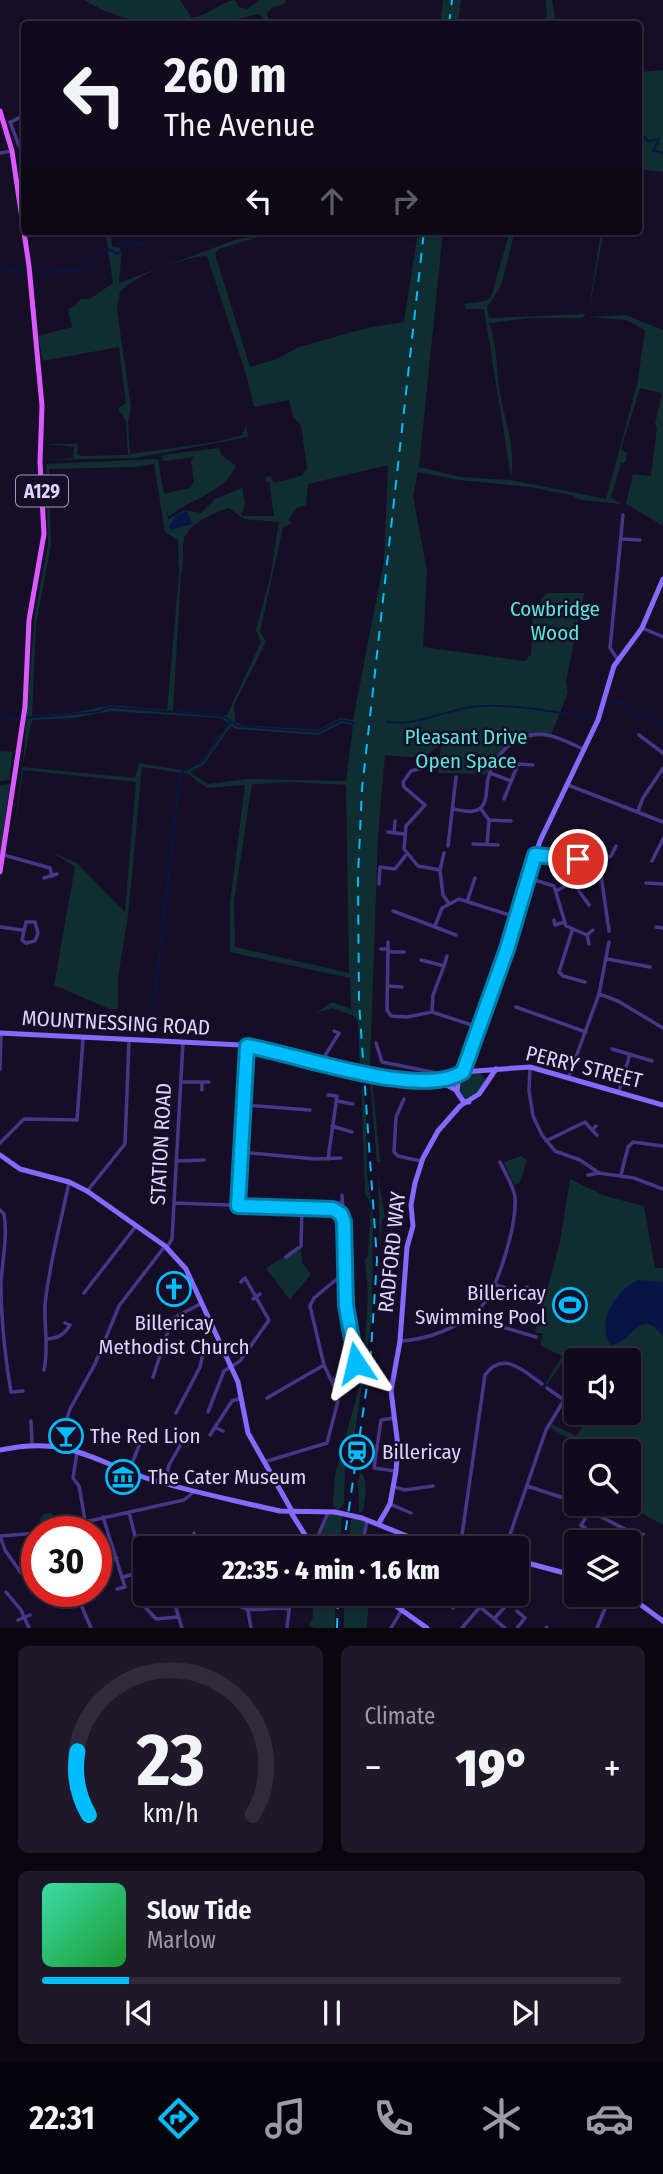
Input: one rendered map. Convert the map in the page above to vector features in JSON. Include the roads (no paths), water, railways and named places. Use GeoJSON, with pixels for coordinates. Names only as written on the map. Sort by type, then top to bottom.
{"type":"FeatureCollection","features":[{"type":"Feature","properties":{"kind":"main road","name":"A129"},"geometry":{"type":"LineString","coordinates":[[0,111],[7,124],[21,212]]}},
{"type":"Feature","properties":{"kind":"main road","name":"A129"},"geometry":{"type":"LineString","coordinates":[[0,872],[24,718],[29,620],[44,534],[40,462],[42,406],[24,235]]}},
{"type":"Feature","properties":{"kind":"street"},"geometry":{"type":"LineString","coordinates":[[21,117],[7,124],[21,147]]}},
{"type":"Feature","properties":{"kind":"street"},"geometry":{"type":"LineString","coordinates":[[0,153],[12,151]]}},
{"type":"Feature","properties":{"kind":"street"},"geometry":{"type":"LineString","coordinates":[[618,660],[610,648],[623,515]]}},
{"type":"Feature","properties":{"kind":"street"},"geometry":{"type":"LineString","coordinates":[[621,539],[640,540]]}},
{"type":"Feature","properties":{"kind":"street"},"geometry":{"type":"LineString","coordinates":[[457,1091],[460,1073],[507,949],[535,855],[601,712],[609,677],[642,628],[661,592],[663,579]]}},
{"type":"Feature","properties":{"kind":"street"},"geometry":{"type":"LineString","coordinates":[[642,628],[663,637]]}},
{"type":"Feature","properties":{"kind":"street"},"geometry":{"type":"LineString","coordinates":[[481,809],[490,773],[507,746],[529,734],[551,735],[585,750]]}},
{"type":"Feature","properties":{"kind":"street"},"geometry":{"type":"LineString","coordinates":[[639,735],[663,753]]}},
{"type":"Feature","properties":{"kind":"street"},"geometry":{"type":"LineString","coordinates":[[504,799],[520,763],[533,765]]}},
{"type":"Feature","properties":{"kind":"street"},"geometry":{"type":"LineString","coordinates":[[425,767],[411,771],[402,784],[425,805],[408,822],[404,834],[406,855],[418,866],[439,870]]}},
{"type":"Feature","properties":{"kind":"street"},"geometry":{"type":"LineString","coordinates":[[638,812],[643,798],[663,768]]}},
{"type":"Feature","properties":{"kind":"street"},"geometry":{"type":"LineString","coordinates":[[490,773],[511,781]]}},
{"type":"Feature","properties":{"kind":"street"},"geometry":{"type":"LineString","coordinates":[[448,846],[456,777]]}},
{"type":"Feature","properties":{"kind":"street"},"geometry":{"type":"LineString","coordinates":[[568,785],[663,822]]}},
{"type":"Feature","properties":{"kind":"street"},"geometry":{"type":"LineString","coordinates":[[453,809],[481,809]]}},
{"type":"Feature","properties":{"kind":"street"},"geometry":{"type":"LineString","coordinates":[[481,809],[489,820],[487,845]]}},
{"type":"Feature","properties":{"kind":"street"},"geometry":{"type":"LineString","coordinates":[[489,820],[511,821]]}},
{"type":"Feature","properties":{"kind":"street"},"geometry":{"type":"LineString","coordinates":[[394,833],[395,821]]}},
{"type":"Feature","properties":{"kind":"street"},"geometry":{"type":"LineString","coordinates":[[388,832],[404,834]]}},
{"type":"Feature","properties":{"kind":"street"},"geometry":{"type":"LineString","coordinates":[[652,861],[663,839]]}},
{"type":"Feature","properties":{"kind":"street"},"geometry":{"type":"LineString","coordinates":[[473,844],[498,845]]}},
{"type":"Feature","properties":{"kind":"street"},"geometry":{"type":"LineString","coordinates":[[535,855],[600,861],[611,856],[616,846]]}},
{"type":"Feature","properties":{"kind":"street"},"geometry":{"type":"LineString","coordinates":[[444,853],[439,870],[443,895],[448,902]]}},
{"type":"Feature","properties":{"kind":"street"},"geometry":{"type":"LineString","coordinates":[[4,855],[50,868],[55,875],[44,878]]}},
{"type":"Feature","properties":{"kind":"street"},"geometry":{"type":"LineString","coordinates":[[379,884],[380,867],[395,869],[406,855]]}},
{"type":"Feature","properties":{"kind":"street"},"geometry":{"type":"LineString","coordinates":[[600,861],[609,931]]}},
{"type":"Feature","properties":{"kind":"street"},"geometry":{"type":"LineString","coordinates":[[468,900],[475,878]]}},
{"type":"Feature","properties":{"kind":"street"},"geometry":{"type":"LineString","coordinates":[[528,878],[550,884],[558,890],[564,922],[572,931],[587,935]]}},
{"type":"Feature","properties":{"kind":"street"},"geometry":{"type":"LineString","coordinates":[[646,883],[663,884]]}},
{"type":"Feature","properties":{"kind":"street"},"geometry":{"type":"LineString","coordinates":[[574,884],[589,905]]}},
{"type":"Feature","properties":{"kind":"street"},"geometry":{"type":"LineString","coordinates":[[558,890],[582,884]]}},
{"type":"Feature","properties":{"kind":"street"},"geometry":{"type":"LineString","coordinates":[[448,902],[468,900],[516,917]]}},
{"type":"Feature","properties":{"kind":"street"},"geometry":{"type":"LineString","coordinates":[[435,926],[448,902]]}},
{"type":"Feature","properties":{"kind":"street"},"geometry":{"type":"LineString","coordinates":[[393,911],[456,934]]}},
{"type":"Feature","properties":{"kind":"street"},"geometry":{"type":"LineString","coordinates":[[554,920],[555,925],[564,922]]}},
{"type":"Feature","properties":{"kind":"street"},"geometry":{"type":"LineString","coordinates":[[26,922],[35,922],[38,933],[35,941],[26,943],[22,940],[23,930],[26,922]]}},
{"type":"Feature","properties":{"kind":"street"},"geometry":{"type":"LineString","coordinates":[[0,927],[23,930]]}},
{"type":"Feature","properties":{"kind":"street"},"geometry":{"type":"LineString","coordinates":[[656,927],[663,928]]}},
{"type":"Feature","properties":{"kind":"street"},"geometry":{"type":"LineString","coordinates":[[587,935],[593,930]]}},
{"type":"Feature","properties":{"kind":"street"},"geometry":{"type":"LineString","coordinates":[[572,931],[559,972],[563,976],[585,982]]}},
{"type":"Feature","properties":{"kind":"street"},"geometry":{"type":"LineString","coordinates":[[587,935],[589,944]]}},
{"type":"Feature","properties":{"kind":"street"},"geometry":{"type":"LineString","coordinates":[[388,942],[387,1010],[391,1016],[407,1017],[432,1012],[478,1027]]}},
{"type":"Feature","properties":{"kind":"street"},"geometry":{"type":"LineString","coordinates":[[569,1076],[599,994],[609,942]]}},
{"type":"Feature","properties":{"kind":"street"},"geometry":{"type":"LineString","coordinates":[[381,949],[404,952]]}},
{"type":"Feature","properties":{"kind":"street"},"geometry":{"type":"LineString","coordinates":[[432,1012],[433,995],[447,957]]}},
{"type":"Feature","properties":{"kind":"street"},"geometry":{"type":"LineString","coordinates":[[607,959],[650,967]]}},
{"type":"Feature","properties":{"kind":"street"},"geometry":{"type":"LineString","coordinates":[[421,960],[443,966]]}},
{"type":"Feature","properties":{"kind":"street"},"geometry":{"type":"LineString","coordinates":[[388,986],[402,986]]}},
{"type":"Feature","properties":{"kind":"street"},"geometry":{"type":"LineString","coordinates":[[599,994],[618,1001],[663,1028]]}},
{"type":"Feature","properties":{"kind":"street"},"geometry":{"type":"LineString","coordinates":[[516,1007],[586,1032]]}},
{"type":"Feature","properties":{"kind":"street"},"geometry":{"type":"LineString","coordinates":[[0,1033],[0,1069]]}},
{"type":"Feature","properties":{"kind":"street","name":"MOUNTNESSING ROAD"},"geometry":{"type":"LineString","coordinates":[[0,1033],[247,1046],[361,1073],[437,1080],[476,1071]]}},
{"type":"Feature","properties":{"kind":"street"},"geometry":{"type":"LineString","coordinates":[[320,1063],[339,1033]]}},
{"type":"Feature","properties":{"kind":"street"},"geometry":{"type":"LineString","coordinates":[[0,1143],[24,1119],[77,1120],[83,1039]]}},
{"type":"Feature","properties":{"kind":"street"},"geometry":{"type":"LineString","coordinates":[[87,1191],[125,1144],[129,1041]]}},
{"type":"Feature","properties":{"kind":"street","name":"STATION ROAD"},"geometry":{"type":"LineString","coordinates":[[166,1247],[172,1239],[183,1042]]}},
{"type":"Feature","properties":{"kind":"street"},"geometry":{"type":"LineString","coordinates":[[376,1043],[382,1062],[437,1073],[460,1073]]}},
{"type":"Feature","properties":{"kind":"street"},"geometry":{"type":"LineString","coordinates":[[238,1206],[247,1046]]}},
{"type":"Feature","properties":{"kind":"street"},"geometry":{"type":"LineString","coordinates":[[612,1049],[652,1060]]}},
{"type":"Feature","properties":{"kind":"street"},"geometry":{"type":"LineString","coordinates":[[619,1091],[630,1055]]}},
{"type":"Feature","properties":{"kind":"street"},"geometry":{"type":"LineString","coordinates":[[466,1058],[488,1082],[468,1102]]}},
{"type":"Feature","properties":{"kind":"street"},"geometry":{"type":"LineString","coordinates":[[530,1067],[532,1109],[547,1141],[559,1154],[575,1158],[599,1173]]}},
{"type":"Feature","properties":{"kind":"street","name":"PERRY STREET"},"geometry":{"type":"LineString","coordinates":[[476,1071],[530,1067],[663,1105]]}},
{"type":"Feature","properties":{"kind":"street","name":"PERRY STREET"},"geometry":{"type":"LineString","coordinates":[[488,1082],[496,1069]]}},
{"type":"Feature","properties":{"kind":"street","name":"MOUNTNESSING ROAD"},"geometry":{"type":"LineString","coordinates":[[437,1080],[457,1091],[463,1101],[468,1102]]}},
{"type":"Feature","properties":{"kind":"street"},"geometry":{"type":"LineString","coordinates":[[181,1082],[209,1082]]}},
{"type":"Feature","properties":{"kind":"street"},"geometry":{"type":"LineString","coordinates":[[202,1082],[202,1090]]}},
{"type":"Feature","properties":{"kind":"street","name":"RADFORD WAY"},"geometry":{"type":"LineString","coordinates":[[452,1114],[457,1091]]}},
{"type":"Feature","properties":{"kind":"street"},"geometry":{"type":"LineString","coordinates":[[328,1095],[337,1097],[328,1159]]}},
{"type":"Feature","properties":{"kind":"street"},"geometry":{"type":"LineString","coordinates":[[404,1099],[396,1117],[394,1152],[398,1156],[422,1161]]}},
{"type":"Feature","properties":{"kind":"street"},"geometry":{"type":"LineString","coordinates":[[337,1101],[353,1104]]}},
{"type":"Feature","properties":{"kind":"street","name":"RADFORD WAY"},"geometry":{"type":"LineString","coordinates":[[379,1523],[390,1504],[397,1471],[398,1446],[391,1391],[400,1341],[407,1247],[413,1226],[412,1194],[422,1161],[438,1131],[452,1114],[468,1102]]}},
{"type":"Feature","properties":{"kind":"street"},"geometry":{"type":"LineString","coordinates":[[243,1105],[310,1110]]}},
{"type":"Feature","properties":{"kind":"street"},"geometry":{"type":"LineString","coordinates":[[547,1141],[585,1122],[594,1128],[597,1135]]}},
{"type":"Feature","properties":{"kind":"street"},"geometry":{"type":"LineString","coordinates":[[332,1126],[352,1132]]}},
{"type":"Feature","properties":{"kind":"street"},"geometry":{"type":"LineString","coordinates":[[621,1175],[627,1151],[633,1142],[663,1146]]}},
{"type":"Feature","properties":{"kind":"street"},"geometry":{"type":"LineString","coordinates":[[241,1152],[341,1158]]}},
{"type":"Feature","properties":{"kind":"street"},"geometry":{"type":"LineString","coordinates":[[0,1155],[20,1169],[69,1182],[87,1191],[166,1247],[186,1269],[232,1368],[241,1398],[244,1422],[306,1536]]}},
{"type":"Feature","properties":{"kind":"street"},"geometry":{"type":"LineString","coordinates":[[176,1161],[204,1160]]}},
{"type":"Feature","properties":{"kind":"street"},"geometry":{"type":"LineString","coordinates":[[400,1341],[439,1333],[474,1313],[484,1303],[510,1240],[514,1205],[513,1192],[500,1162]]}},
{"type":"Feature","properties":{"kind":"street"},"geometry":{"type":"LineString","coordinates":[[588,1175],[621,1175],[663,1189]]}},
{"type":"Feature","properties":{"kind":"street"},"geometry":{"type":"LineString","coordinates":[[44,1370],[47,1290],[69,1182]]}},
{"type":"Feature","properties":{"kind":"street"},"geometry":{"type":"LineString","coordinates":[[342,1195],[343,1210]]}},
{"type":"Feature","properties":{"kind":"street"},"geometry":{"type":"LineString","coordinates":[[333,1209],[342,1201]]}},
{"type":"Feature","properties":{"kind":"street"},"geometry":{"type":"LineString","coordinates":[[174,1203],[333,1209],[341,1214],[344,1222],[344,1273],[356,1363],[352,1371],[333,1380]]}},
{"type":"Feature","properties":{"kind":"street"},"geometry":{"type":"LineString","coordinates":[[286,1257],[301,1246],[302,1208]]}},
{"type":"Feature","properties":{"kind":"street"},"geometry":{"type":"LineString","coordinates":[[0,1210],[4,1214],[7,1230],[1,1286],[11,1392]]}},
{"type":"Feature","properties":{"kind":"street"},"geometry":{"type":"LineString","coordinates":[[84,1293],[136,1226]]}},
{"type":"Feature","properties":{"kind":"street"},"geometry":{"type":"LineString","coordinates":[[59,1446],[71,1408],[95,1364],[115,1316],[166,1247]]}},
{"type":"Feature","properties":{"kind":"street"},"geometry":{"type":"LineString","coordinates":[[337,1392],[324,1365],[311,1303],[331,1281],[344,1273]]}},
{"type":"Feature","properties":{"kind":"street"},"geometry":{"type":"LineString","coordinates":[[209,1409],[222,1374],[240,1362],[269,1320],[245,1279]]}},
{"type":"Feature","properties":{"kind":"street"},"geometry":{"type":"LineString","coordinates":[[493,1284],[531,1296]]}},
{"type":"Feature","properties":{"kind":"street"},"geometry":{"type":"LineString","coordinates":[[525,1294],[527,1287]]}},
{"type":"Feature","properties":{"kind":"street"},"geometry":{"type":"LineString","coordinates":[[153,1377],[172,1320],[202,1304]]}},
{"type":"Feature","properties":{"kind":"street"},"geometry":{"type":"LineString","coordinates":[[474,1313],[496,1325],[536,1337]]}},
{"type":"Feature","properties":{"kind":"street"},"geometry":{"type":"LineString","coordinates":[[47,1339],[61,1336],[72,1320]]}},
{"type":"Feature","properties":{"kind":"street"},"geometry":{"type":"LineString","coordinates":[[176,1413],[177,1400],[191,1385],[203,1354],[220,1345]]}},
{"type":"Feature","properties":{"kind":"street"},"geometry":{"type":"LineString","coordinates":[[0,1362],[6,1360]]}},
{"type":"Feature","properties":{"kind":"street"},"geometry":{"type":"LineString","coordinates":[[462,1536],[485,1375],[492,1367],[508,1363],[542,1384]]}},
{"type":"Feature","properties":{"kind":"street"},"geometry":{"type":"LineString","coordinates":[[267,1398],[324,1365]]}},
{"type":"Feature","properties":{"kind":"street"},"geometry":{"type":"LineString","coordinates":[[510,1536],[546,1430],[564,1400],[548,1388]]}},
{"type":"Feature","properties":{"kind":"street"},"geometry":{"type":"LineString","coordinates":[[4,1393],[23,1391]]}},
{"type":"Feature","properties":{"kind":"street"},"geometry":{"type":"LineString","coordinates":[[210,1435],[232,1401],[241,1398]]}},
{"type":"Feature","properties":{"kind":"street"},"geometry":{"type":"LineString","coordinates":[[264,1462],[327,1443],[338,1401]]}},
{"type":"Feature","properties":{"kind":"street"},"geometry":{"type":"LineString","coordinates":[[393,1418],[381,1420],[374,1468],[397,1471]]}},
{"type":"Feature","properties":{"kind":"street"},"geometry":{"type":"LineString","coordinates":[[31,1421],[32,1444]]}},
{"type":"Feature","properties":{"kind":"street"},"geometry":{"type":"LineString","coordinates":[[216,1428],[223,1432]]}},
{"type":"Feature","properties":{"kind":"street"},"geometry":{"type":"LineString","coordinates":[[129,1471],[144,1433]]}},
{"type":"Feature","properties":{"kind":"street"},"geometry":{"type":"LineString","coordinates":[[0,1450],[32,1444],[59,1446],[195,1491],[291,1511],[332,1511],[365,1518],[403,1536]]}},
{"type":"Feature","properties":{"kind":"street"},"geometry":{"type":"LineString","coordinates":[[165,1483],[169,1465],[181,1444]]}},
{"type":"Feature","properties":{"kind":"street"},"geometry":{"type":"LineString","coordinates":[[77,1451],[74,1476],[84,1516]]}},
{"type":"Feature","properties":{"kind":"street"},"geometry":{"type":"LineString","coordinates":[[394,1487],[405,1490],[433,1486]]}},
{"type":"Feature","properties":{"kind":"street"},"geometry":{"type":"LineString","coordinates":[[527,1486],[564,1499]]}},
{"type":"Feature","properties":{"kind":"street"},"geometry":{"type":"LineString","coordinates":[[108,1516],[184,1500],[195,1491]]}},
{"type":"Feature","properties":{"kind":"street"},"geometry":{"type":"LineString","coordinates":[[390,1504],[411,1513]]}},
{"type":"Feature","properties":{"kind":"street"},"geometry":{"type":"LineString","coordinates":[[319,1536],[332,1511]]}},
{"type":"Feature","properties":{"kind":"street"},"geometry":{"type":"LineString","coordinates":[[129,1512],[135,1536]]}},
{"type":"Feature","properties":{"kind":"street"},"geometry":{"type":"LineString","coordinates":[[576,1522],[583,1527],[588,1516]]}},
{"type":"Feature","properties":{"kind":"street"},"geometry":{"type":"LineString","coordinates":[[600,1516],[627,1530]]}},
{"type":"Feature","properties":{"kind":"street"},"geometry":{"type":"LineString","coordinates":[[363,1536],[365,1518]]}},
{"type":"Feature","properties":{"kind":"street"},"geometry":{"type":"LineString","coordinates":[[21,1534],[0,1536],[21,1573]]}},
{"type":"Feature","properties":{"kind":"street"},"geometry":{"type":"LineString","coordinates":[[112,1543],[125,1587],[117,1588]]}},
{"type":"Feature","properties":{"kind":"street"},"geometry":{"type":"LineString","coordinates":[[112,1559],[117,1558]]}},
{"type":"Feature","properties":{"kind":"street"},"geometry":{"type":"LineString","coordinates":[[529,1563],[564,1573]]}},
{"type":"Feature","properties":{"kind":"street"},"geometry":{"type":"LineString","coordinates":[[123,1577],[133,1574]]}},
{"type":"Feature","properties":{"kind":"street"},"geometry":{"type":"LineString","coordinates":[[6,1592],[29,1628]]}},
{"type":"Feature","properties":{"kind":"street"},"geometry":{"type":"LineString","coordinates":[[641,1605],[663,1621]]}},
{"type":"Feature","properties":{"kind":"street"},"geometry":{"type":"LineString","coordinates":[[178,1606],[178,1617],[182,1628]]}},
{"type":"Feature","properties":{"kind":"street"},"geometry":{"type":"LineString","coordinates":[[237,1606],[248,1611],[276,1607],[289,1609]]}},
{"type":"Feature","properties":{"kind":"street"},"geometry":{"type":"LineString","coordinates":[[287,1628],[289,1606]]}},
{"type":"Feature","properties":{"kind":"street"},"geometry":{"type":"LineString","coordinates":[[398,1606],[427,1628]]}},
{"type":"Feature","properties":{"kind":"street"},"geometry":{"type":"LineString","coordinates":[[391,1628],[404,1606]]}},
{"type":"Feature","properties":{"kind":"street"},"geometry":{"type":"LineString","coordinates":[[494,1619],[505,1606]]}},
{"type":"Feature","properties":{"kind":"street"},"geometry":{"type":"LineString","coordinates":[[83,1607],[92,1628]]}},
{"type":"Feature","properties":{"kind":"street"},"geometry":{"type":"LineString","coordinates":[[145,1607],[156,1619],[178,1617]]}},
{"type":"Feature","properties":{"kind":"street"},"geometry":{"type":"LineString","coordinates":[[462,1628],[480,1607],[505,1628]]}},
{"type":"Feature","properties":{"kind":"street"},"geometry":{"type":"LineString","coordinates":[[597,1628],[606,1607]]}},
{"type":"Feature","properties":{"kind":"street"},"geometry":{"type":"LineString","coordinates":[[248,1611],[251,1628]]}},
{"type":"Feature","properties":{"kind":"street"},"geometry":{"type":"LineString","coordinates":[[517,1611],[530,1622]]}},
{"type":"Feature","properties":{"kind":"street"},"geometry":{"type":"LineString","coordinates":[[18,1620],[30,1615]]}},
{"type":"Feature","properties":{"kind":"street"},"geometry":{"type":"LineString","coordinates":[[517,1628],[525,1618]]}},
{"type":"Feature","properties":{"kind":"waterway"},"geometry":{"type":"LineString","coordinates":[[642,135],[648,141],[659,139],[653,151],[663,153]]}},
{"type":"Feature","properties":{"kind":"waterway"},"geometry":{"type":"LineString","coordinates":[[32,272],[77,271],[96,253],[108,249],[118,254],[127,241],[141,244],[157,235]]}},
{"type":"Feature","properties":{"kind":"waterway"},"geometry":{"type":"LineString","coordinates":[[0,270],[26,272]]}},
{"type":"Feature","properties":{"kind":"waterway"},"geometry":{"type":"LineString","coordinates":[[606,704],[621,703],[663,726]]}},
{"type":"Feature","properties":{"kind":"waterway"},"geometry":{"type":"LineString","coordinates":[[387,722],[411,722],[482,706],[595,717]]}},
{"type":"Feature","properties":{"kind":"waterway"},"geometry":{"type":"LineString","coordinates":[[0,720],[96,712],[110,707],[223,716],[238,726],[317,732],[342,720],[354,723]]}},
{"type":"Feature","properties":{"kind":"waterway"},"geometry":{"type":"LineString","coordinates":[[153,1012],[180,775],[184,770],[202,762],[230,722]]}},
{"type":"Feature","properties":{"kind":"railway"},"geometry":{"type":"LineString","coordinates":[[449,21],[452,0]]}},
{"type":"Feature","properties":{"kind":"railway"},"geometry":{"type":"LineString","coordinates":[[345,1536],[370,1365],[377,1260],[359,1002],[358,876],[362,789],[424,235]]}},
{"type":"Feature","properties":{"kind":"railway"},"geometry":{"type":"LineString","coordinates":[[337,1628],[338,1606]]}},
{"type":"Feature","properties":{"kind":"place","name":"Billericay Methodist Church"},"geometry":{"type":"Point","coordinates":[174,1289]}},
{"type":"Feature","properties":{"kind":"place","name":"Billericay Swimming Pool"},"geometry":{"type":"Point","coordinates":[570,1305]}},
{"type":"Feature","properties":{"kind":"place","name":"The Red Lion"},"geometry":{"type":"Point","coordinates":[66,1436]}},
{"type":"Feature","properties":{"kind":"place","name":"Billericay"},"geometry":{"type":"Point","coordinates":[357,1452]}},
{"type":"Feature","properties":{"kind":"place","name":"The Cater Museum"},"geometry":{"type":"Point","coordinates":[123,1477]}},
{"type":"Feature","properties":{"kind":"park label","name":"Cowbridge Wood"},"geometry":{"type":"Point","coordinates":[555,621]}},
{"type":"Feature","properties":{"kind":"park label","name":"Pleasant Drive Open Space"},"geometry":{"type":"Point","coordinates":[466,749]}}]}
